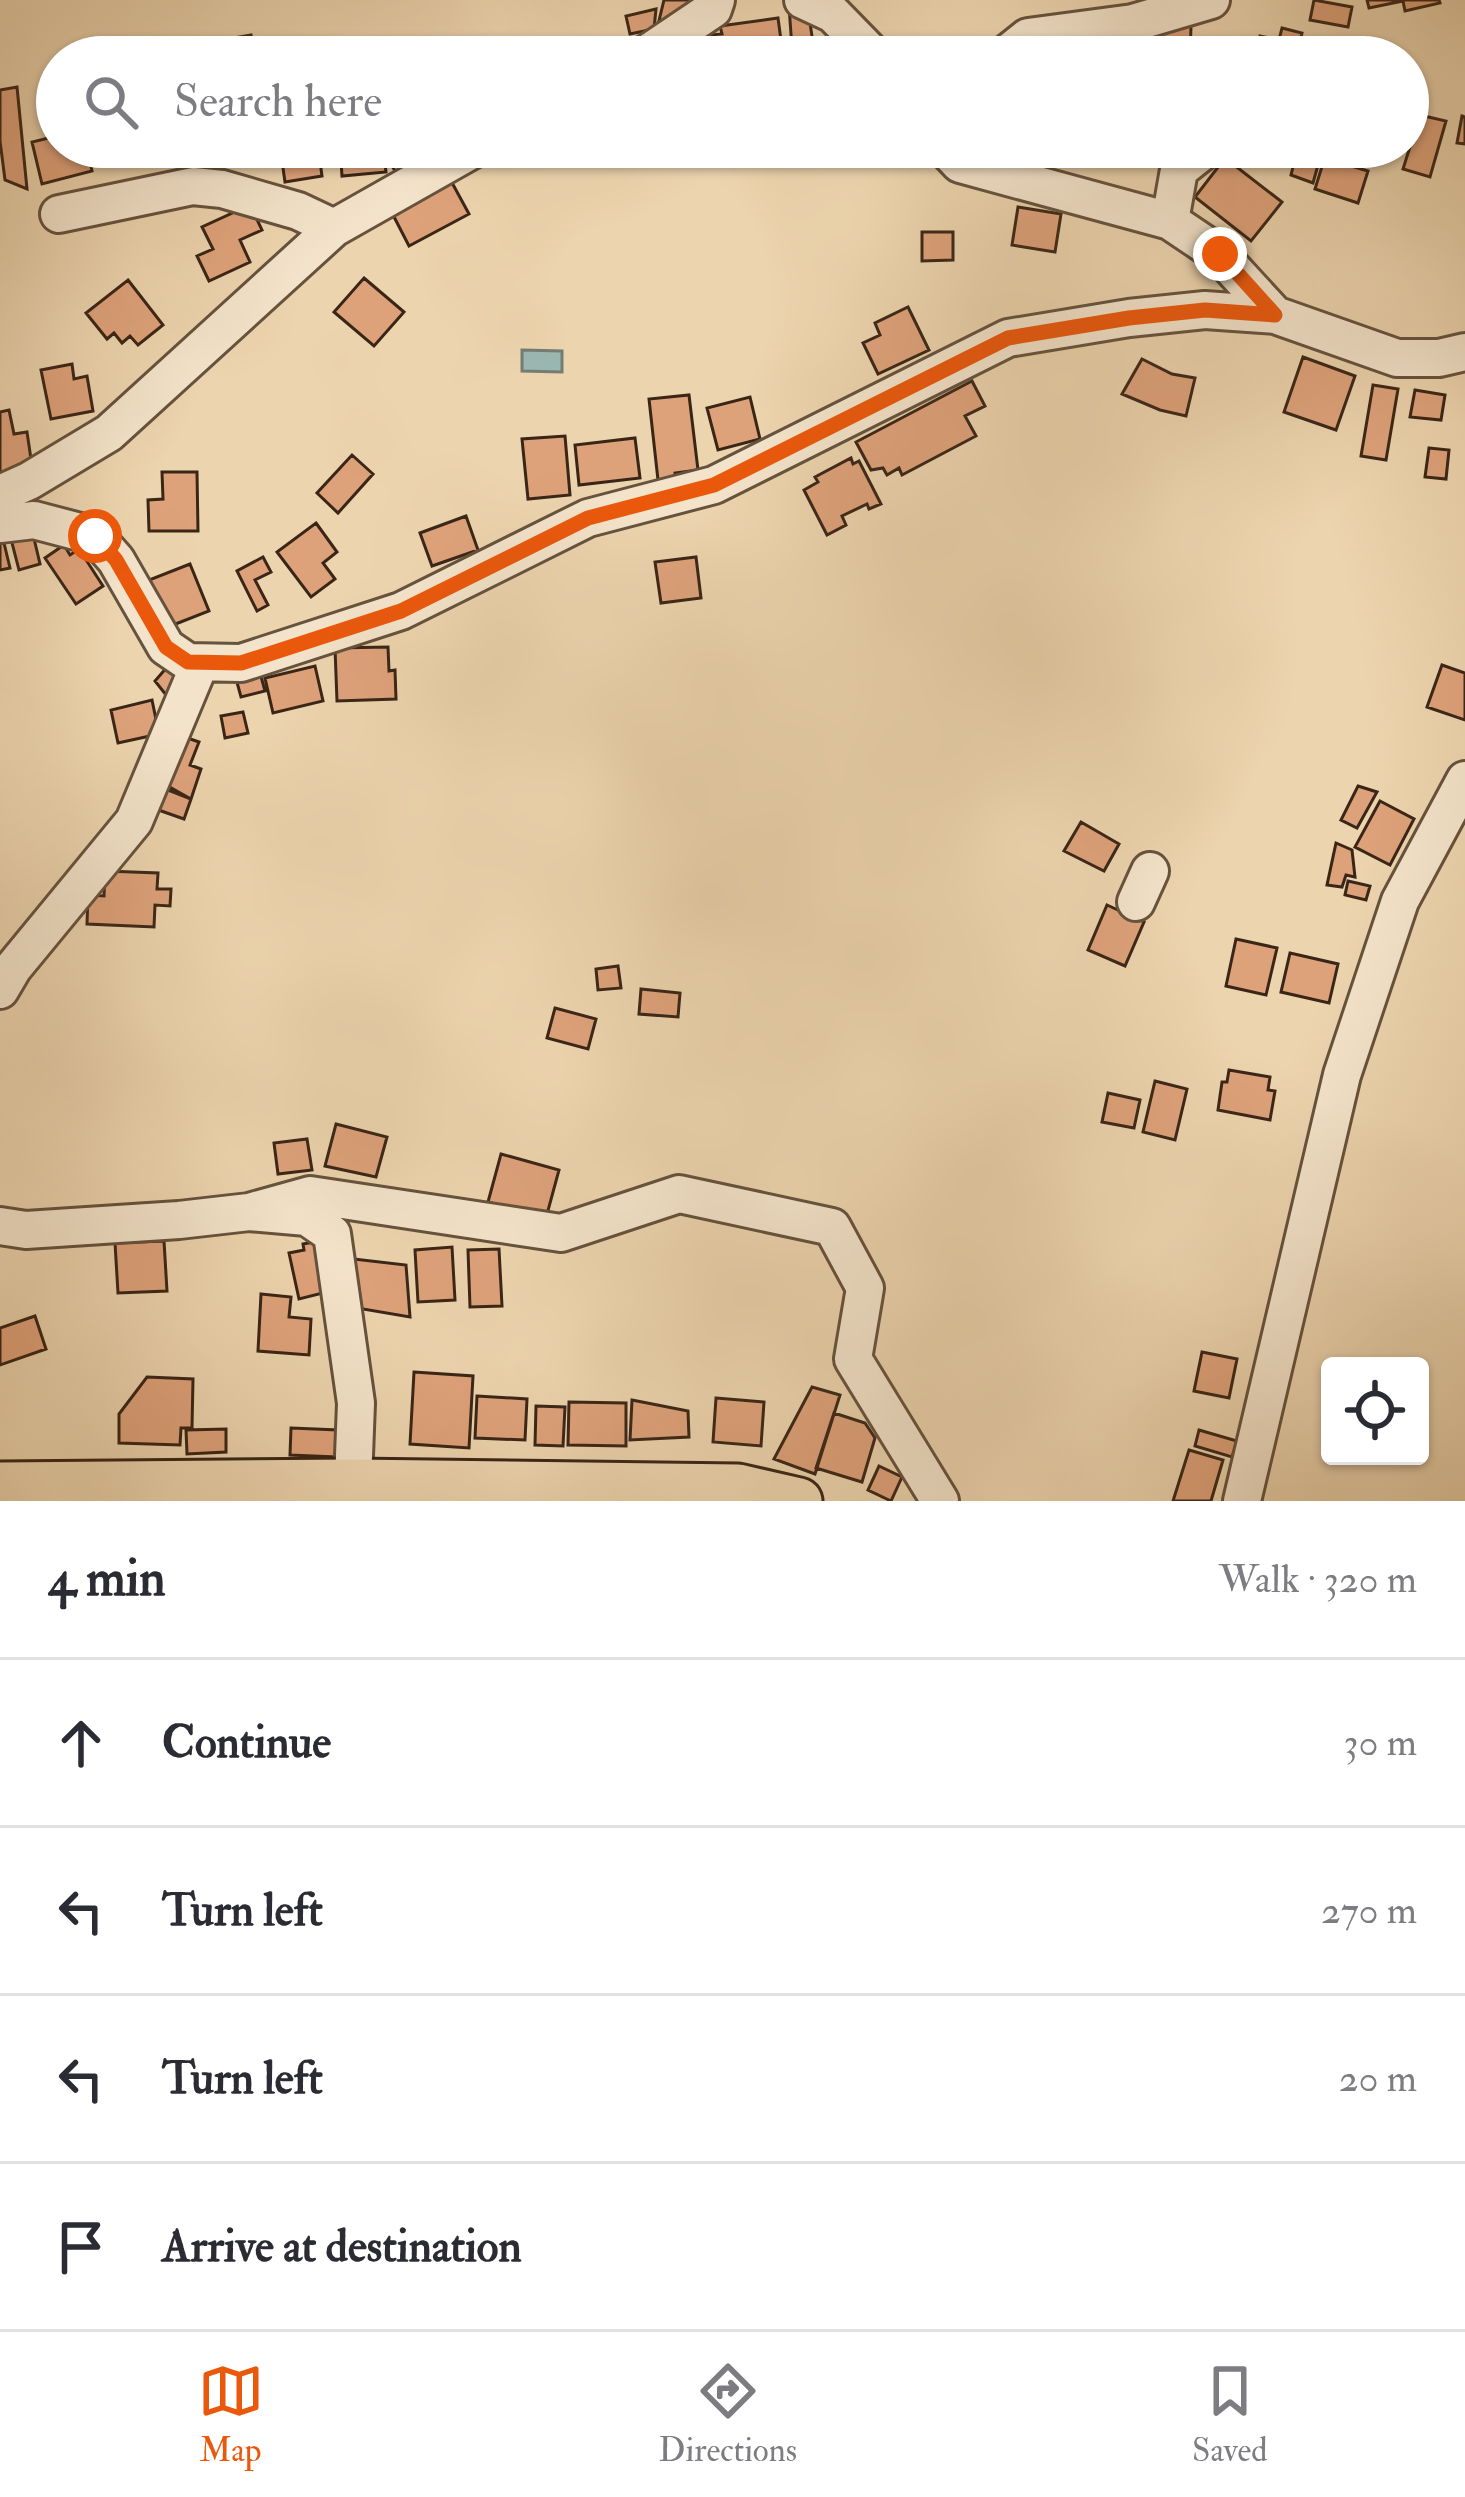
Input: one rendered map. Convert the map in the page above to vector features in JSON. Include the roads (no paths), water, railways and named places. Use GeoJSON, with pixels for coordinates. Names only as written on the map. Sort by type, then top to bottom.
{"type":"FeatureCollection","features":[{"type":"Feature","properties":{"kind":"main road"},"geometry":{"type":"LineString","coordinates":[[0,1485],[353,1482],[409,1492],[738,1487],[799,1501]]}},
{"type":"Feature","properties":{"kind":"street"},"geometry":{"type":"LineString","coordinates":[[671,36],[715,4],[753,0]]}},
{"type":"Feature","properties":{"kind":"street"},"geometry":{"type":"LineString","coordinates":[[803,0],[833,14],[854,36]]}},
{"type":"Feature","properties":{"kind":"street"},"geometry":{"type":"LineString","coordinates":[[1037,36],[1133,23],[1210,0]]}},
{"type":"Feature","properties":{"kind":"street"},"geometry":{"type":"LineString","coordinates":[[1056,34],[1062,36]]}},
{"type":"Feature","properties":{"kind":"street"},"geometry":{"type":"LineString","coordinates":[[0,494],[110,433],[334,228],[440,168]]}},
{"type":"Feature","properties":{"kind":"street"},"geometry":{"type":"LineString","coordinates":[[975,168],[1170,221],[1220,254],[1275,315]]}},
{"type":"Feature","properties":{"kind":"street"},"geometry":{"type":"LineString","coordinates":[[1170,221],[1182,168]]}},
{"type":"Feature","properties":{"kind":"street"},"geometry":{"type":"LineString","coordinates":[[59,214],[193,186],[222,189],[298,211],[334,228]]}},
{"type":"Feature","properties":{"kind":"street"},"geometry":{"type":"LineString","coordinates":[[0,524],[34,520],[95,536],[116,560],[166,647],[188,662],[241,663],[401,611],[588,518],[714,485],[1008,338],[1205,310],[1275,315],[1397,358],[1439,358],[1465,352]]}},
{"type":"Feature","properties":{"kind":"street"},"geometry":{"type":"LineString","coordinates":[[0,991],[13,968],[134,821],[200,664]]}},
{"type":"Feature","properties":{"kind":"street"},"geometry":{"type":"LineString","coordinates":[[1243,1501],[1342,1075],[1400,901],[1465,780]]}},
{"type":"Feature","properties":{"kind":"street"},"geometry":{"type":"LineString","coordinates":[[0,1226],[26,1230],[179,1220],[249,1211],[310,1195],[561,1233],[679,1194],[832,1227],[866,1288],[853,1359],[940,1501]]}},
{"type":"Feature","properties":{"kind":"street"},"geometry":{"type":"LineString","coordinates":[[249,1211],[307,1216],[332,1234],[356,1403],[353,1482]]}},
{"type":"Feature","properties":{"kind":"water"},"geometry":{"type":"Polygon","coordinates":[[[522,350],[562,351],[562,372],[522,371],[522,350]]]}}]}
